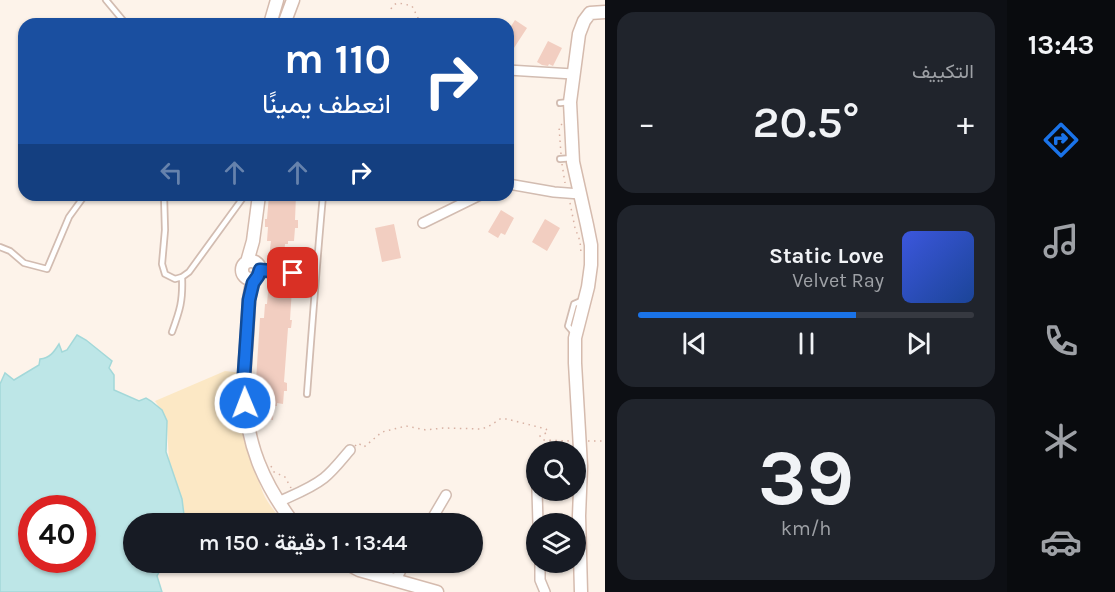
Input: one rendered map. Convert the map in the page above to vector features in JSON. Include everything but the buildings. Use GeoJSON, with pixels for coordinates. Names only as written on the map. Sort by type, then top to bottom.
{"type":"FeatureCollection","features":[{"type":"Feature","properties":{"kind":"street"},"geometry":{"type":"LineString","coordinates":[[272,18],[277,0]]}},
{"type":"Feature","properties":{"kind":"street"},"geometry":{"type":"LineString","coordinates":[[286,18],[293,0]]}},
{"type":"Feature","properties":{"kind":"street"},"geometry":{"type":"LineString","coordinates":[[579,441],[575,363],[576,334],[591,265],[591,245],[565,159],[571,119],[565,103],[573,74],[579,34],[584,21],[590,13],[605,12]]}},
{"type":"Feature","properties":{"kind":"street"},"geometry":{"type":"LineString","coordinates":[[514,70],[573,74]]}},
{"type":"Feature","properties":{"kind":"street"},"geometry":{"type":"LineString","coordinates":[[514,185],[574,194]]}},
{"type":"Feature","properties":{"kind":"street"},"geometry":{"type":"LineString","coordinates":[[258,201],[253,241],[253,270],[243,390],[248,430],[256,458],[267,483],[286,513]]}},
{"type":"Feature","properties":{"kind":"street"},"geometry":{"type":"LineString","coordinates":[[423,223],[468,201]]}},
{"type":"Feature","properties":{"kind":"street"},"geometry":{"type":"LineString","coordinates":[[278,502],[322,480],[350,450]]}},
{"type":"Feature","properties":{"kind":"street"},"geometry":{"type":"LineString","coordinates":[[435,513],[446,495]]}},
{"type":"Feature","properties":{"kind":"street"},"geometry":{"type":"LineString","coordinates":[[579,501],[581,592]]}},
{"type":"Feature","properties":{"kind":"street"},"geometry":{"type":"LineString","coordinates":[[370,573],[437,592]]}},
{"type":"Feature","properties":{"kind":"street"},"geometry":{"type":"LineString","coordinates":[[396,580],[400,573]]}},
{"type":"Feature","properties":{"kind":"street"},"geometry":{"type":"LineString","coordinates":[[540,573],[545,592]]}},
{"type":"Feature","properties":{"kind":"lane"},"geometry":{"type":"LineString","coordinates":[[106,0],[121,18]]}},
{"type":"Feature","properties":{"kind":"lane"},"geometry":{"type":"LineString","coordinates":[[0,247],[10,251],[24,263],[47,269],[69,217],[81,201]]}},
{"type":"Feature","properties":{"kind":"lane"},"geometry":{"type":"LineString","coordinates":[[164,201],[165,230],[162,264],[165,274],[175,279],[189,272],[241,201]]}},
{"type":"Feature","properties":{"kind":"lane"},"geometry":{"type":"LineString","coordinates":[[307,394],[322,201]]}},
{"type":"Feature","properties":{"kind":"lane"},"geometry":{"type":"LineString","coordinates":[[253,270],[315,274]]}},
{"type":"Feature","properties":{"kind":"lane"},"geometry":{"type":"LineString","coordinates":[[172,332],[182,306],[182,277]]}},
{"type":"Feature","properties":{"kind":"path"},"geometry":{"type":"LineString","coordinates":[[391,9],[397,3],[411,6],[418,18]]}},
{"type":"Feature","properties":{"kind":"path"},"geometry":{"type":"LineString","coordinates":[[571,119],[559,127],[565,159],[563,173],[574,194],[575,228],[580,241],[581,259]]}},
{"type":"Feature","properties":{"kind":"path"},"geometry":{"type":"LineString","coordinates":[[350,450],[358,443],[364,447],[382,432],[406,426],[426,430],[482,429],[500,419],[546,429],[548,432],[540,436],[543,440],[579,441]]}},
{"type":"Feature","properties":{"kind":"path"},"geometry":{"type":"LineString","coordinates":[[586,441],[605,441]]}},
{"type":"Feature","properties":{"kind":"path"},"geometry":{"type":"LineString","coordinates":[[271,465],[274,472],[285,477],[295,495]]}},
{"type":"Feature","properties":{"kind":"sand"},"geometry":{"type":"Polygon","coordinates":[[[225,371],[243,373],[258,479],[265,497],[276,513],[183,513],[169,461],[167,426],[163,413],[155,401],[225,371]]]}},
{"type":"Feature","properties":{"kind":"water"},"geometry":{"type":"Polygon","coordinates":[[[77,335],[86,340],[112,361],[109,368],[114,375],[114,390],[139,401],[146,398],[162,410],[167,421],[166,452],[182,499],[184,513],[123,513],[123,573],[159,573],[157,576],[162,592],[0,592],[0,384],[5,373],[14,380],[39,365],[40,359],[51,354],[59,344],[62,352],[67,350],[77,335]]]}},
{"type":"Feature","properties":{"kind":"route"},"geometry":{"type":"LineString","coordinates":[[245,403],[243,390],[251,288],[260,270],[293,273]]}}]}
